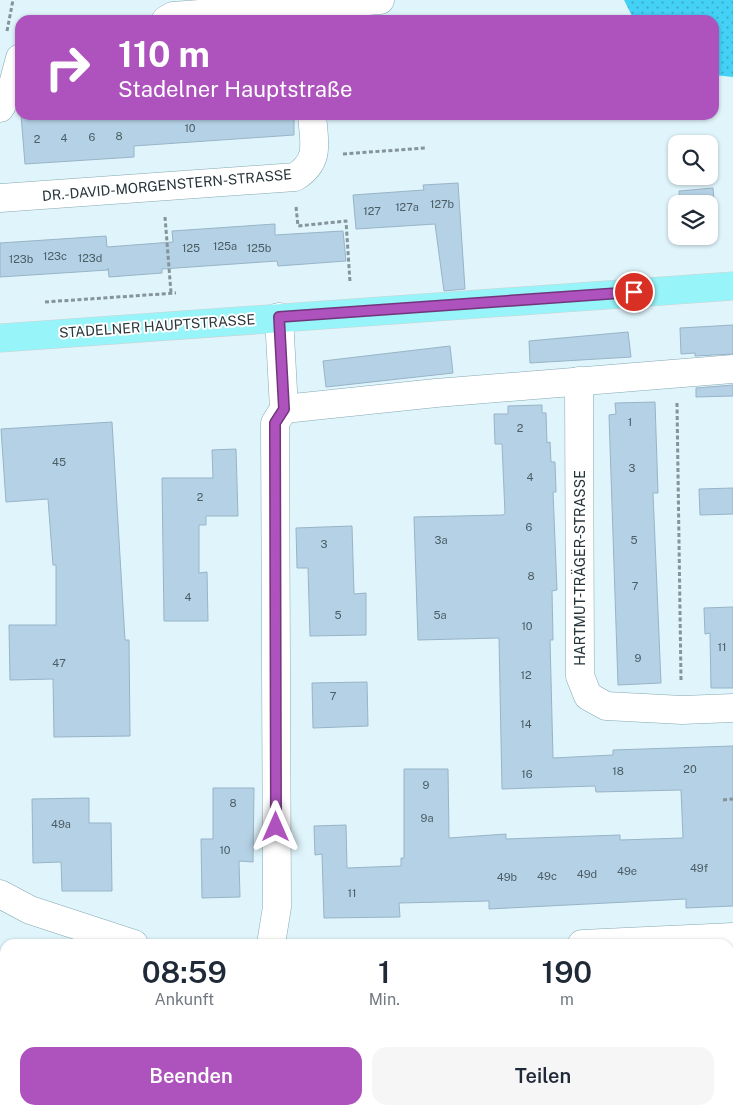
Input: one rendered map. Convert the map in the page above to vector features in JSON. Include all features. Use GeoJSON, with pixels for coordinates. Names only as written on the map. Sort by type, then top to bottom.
{"type":"FeatureCollection","features":[{"type":"Feature","properties":{"kind":"main road","name":"STADELNER HAUPTSTRASSE"},"geometry":{"type":"LineString","coordinates":[[0,338],[733,286]]}},
{"type":"Feature","properties":{"kind":"street"},"geometry":{"type":"LineString","coordinates":[[217,15],[305,13],[380,0]]}},
{"type":"Feature","properties":{"kind":"street"},"geometry":{"type":"LineString","coordinates":[[0,108],[12,88],[15,47]]}},
{"type":"Feature","properties":{"kind":"street"},"geometry":{"type":"LineString","coordinates":[[312,120],[315,156]]}},
{"type":"Feature","properties":{"kind":"street","name":"DR.-DAVID-MORGENSTERN-STRASSE"},"geometry":{"type":"LineString","coordinates":[[0,198],[294,177],[306,170],[315,156]]}},
{"type":"Feature","properties":{"kind":"street"},"geometry":{"type":"LineString","coordinates":[[273,939],[277,907],[275,423],[284,409],[279,317]]}},
{"type":"Feature","properties":{"kind":"street"},"geometry":{"type":"LineString","coordinates":[[284,409],[436,393],[733,369]]}},
{"type":"Feature","properties":{"kind":"street","name":"HARTMUT-TRÄGER-STRASSE"},"geometry":{"type":"LineString","coordinates":[[579,381],[580,676],[588,696],[606,706],[682,710],[733,708]]}},
{"type":"Feature","properties":{"kind":"street"},"geometry":{"type":"LineString","coordinates":[[0,894],[30,910],[119,939]]}},
{"type":"Feature","properties":{"kind":"path"},"geometry":{"type":"LineString","coordinates":[[13,0],[5,29],[15,47]]}},
{"type":"Feature","properties":{"kind":"path"},"geometry":{"type":"LineString","coordinates":[[315,156],[425,148]]}},
{"type":"Feature","properties":{"kind":"path"},"geometry":{"type":"LineString","coordinates":[[294,177],[298,226],[346,221],[350,282]]}},
{"type":"Feature","properties":{"kind":"path"},"geometry":{"type":"LineString","coordinates":[[163,186],[171,293]]}},
{"type":"Feature","properties":{"kind":"path"},"geometry":{"type":"LineString","coordinates":[[677,374],[682,710]]}},
{"type":"Feature","properties":{"kind":"path"},"geometry":{"type":"LineString","coordinates":[[724,800],[733,800]]}},
{"type":"Feature","properties":{"kind":"shaded area"},"geometry":{"type":"Polygon","coordinates":[[[624,0],[733,0],[733,77],[719,76],[719,15],[632,15],[624,0]]]}},
{"type":"Feature","properties":{"kind":"building"},"geometry":{"type":"Polygon","coordinates":[[[21,120],[294,120],[294,135],[134,146],[134,157],[25,164],[21,120]]]}},
{"type":"Feature","properties":{"kind":"building"},"geometry":{"type":"Polygon","coordinates":[[[458,183],[465,289],[444,291],[435,224],[356,229],[353,195],[424,190],[423,185],[458,183]]]}},
{"type":"Feature","properties":{"kind":"building"},"geometry":{"type":"Polygon","coordinates":[[[713,188],[714,195],[679,195],[679,191],[713,188]]]}},
{"type":"Feature","properties":{"kind":"building"},"geometry":{"type":"Polygon","coordinates":[[[275,224],[275,235],[343,231],[346,261],[278,266],[277,261],[162,269],[162,273],[109,277],[108,268],[108,270],[0,277],[0,243],[106,236],[107,247],[173,242],[172,231],[275,224]]]}},
{"type":"Feature","properties":{"kind":"building"},"geometry":{"type":"Polygon","coordinates":[[[733,325],[733,354],[695,356],[695,353],[681,354],[680,328],[733,325]]]}},
{"type":"Feature","properties":{"kind":"building"},"geometry":{"type":"Polygon","coordinates":[[[628,332],[631,357],[530,363],[529,341],[628,332]]]}},
{"type":"Feature","properties":{"kind":"building"},"geometry":{"type":"Polygon","coordinates":[[[450,346],[453,373],[326,387],[323,361],[450,346]]]}},
{"type":"Feature","properties":{"kind":"building"},"geometry":{"type":"Polygon","coordinates":[[[733,385],[733,396],[696,397],[696,388],[733,385]]]}},
{"type":"Feature","properties":{"kind":"building"},"geometry":{"type":"Polygon","coordinates":[[[655,402],[658,493],[653,493],[661,683],[618,685],[609,415],[616,414],[615,403],[655,402]]]}},
{"type":"Feature","properties":{"kind":"building"},"geometry":{"type":"Polygon","coordinates":[[[542,405],[542,413],[546,413],[547,443],[550,442],[551,462],[555,462],[556,492],[553,492],[557,590],[552,591],[553,640],[550,640],[553,758],[613,755],[613,750],[733,746],[733,906],[686,908],[686,899],[489,909],[489,901],[399,903],[400,917],[324,918],[322,854],[315,855],[314,826],[346,825],[347,868],[401,866],[401,858],[404,858],[404,769],[448,769],[449,838],[506,834],[506,839],[620,835],[620,840],[683,838],[681,790],[596,792],[595,786],[502,789],[499,638],[418,640],[414,517],[503,515],[505,513],[502,444],[495,444],[494,414],[508,414],[508,406],[542,405]]]}},
{"type":"Feature","properties":{"kind":"building"},"geometry":{"type":"Polygon","coordinates":[[[112,422],[125,640],[129,640],[130,736],[54,737],[53,679],[10,680],[9,625],[56,625],[56,565],[53,565],[48,499],[6,502],[1,429],[112,422]]]}},
{"type":"Feature","properties":{"kind":"building"},"geometry":{"type":"Polygon","coordinates":[[[236,449],[238,516],[206,516],[206,525],[199,525],[199,573],[207,572],[208,621],[164,621],[162,478],[213,478],[212,450],[236,449]]]}},
{"type":"Feature","properties":{"kind":"building"},"geometry":{"type":"Polygon","coordinates":[[[733,488],[733,514],[700,515],[699,489],[733,488]]]}},
{"type":"Feature","properties":{"kind":"building"},"geometry":{"type":"Polygon","coordinates":[[[352,526],[354,594],[366,593],[366,635],[310,636],[308,568],[297,568],[296,528],[352,526]]]}},
{"type":"Feature","properties":{"kind":"building"},"geometry":{"type":"Polygon","coordinates":[[[733,607],[733,688],[711,688],[710,633],[705,634],[704,608],[733,607]]]}},
{"type":"Feature","properties":{"kind":"building"},"geometry":{"type":"Polygon","coordinates":[[[367,682],[368,726],[313,728],[312,683],[367,682]]]}},
{"type":"Feature","properties":{"kind":"building"},"geometry":{"type":"Polygon","coordinates":[[[213,788],[254,788],[253,862],[239,861],[240,897],[202,898],[201,839],[213,839],[213,788]]]}},
{"type":"Feature","properties":{"kind":"building"},"geometry":{"type":"Polygon","coordinates":[[[89,798],[89,823],[111,823],[112,891],[62,891],[61,862],[33,863],[32,799],[89,798]]]}},
{"type":"Feature","properties":{"kind":"route"},"geometry":{"type":"LineString","coordinates":[[276,827],[275,423],[284,409],[279,317],[634,292]]}}]}
